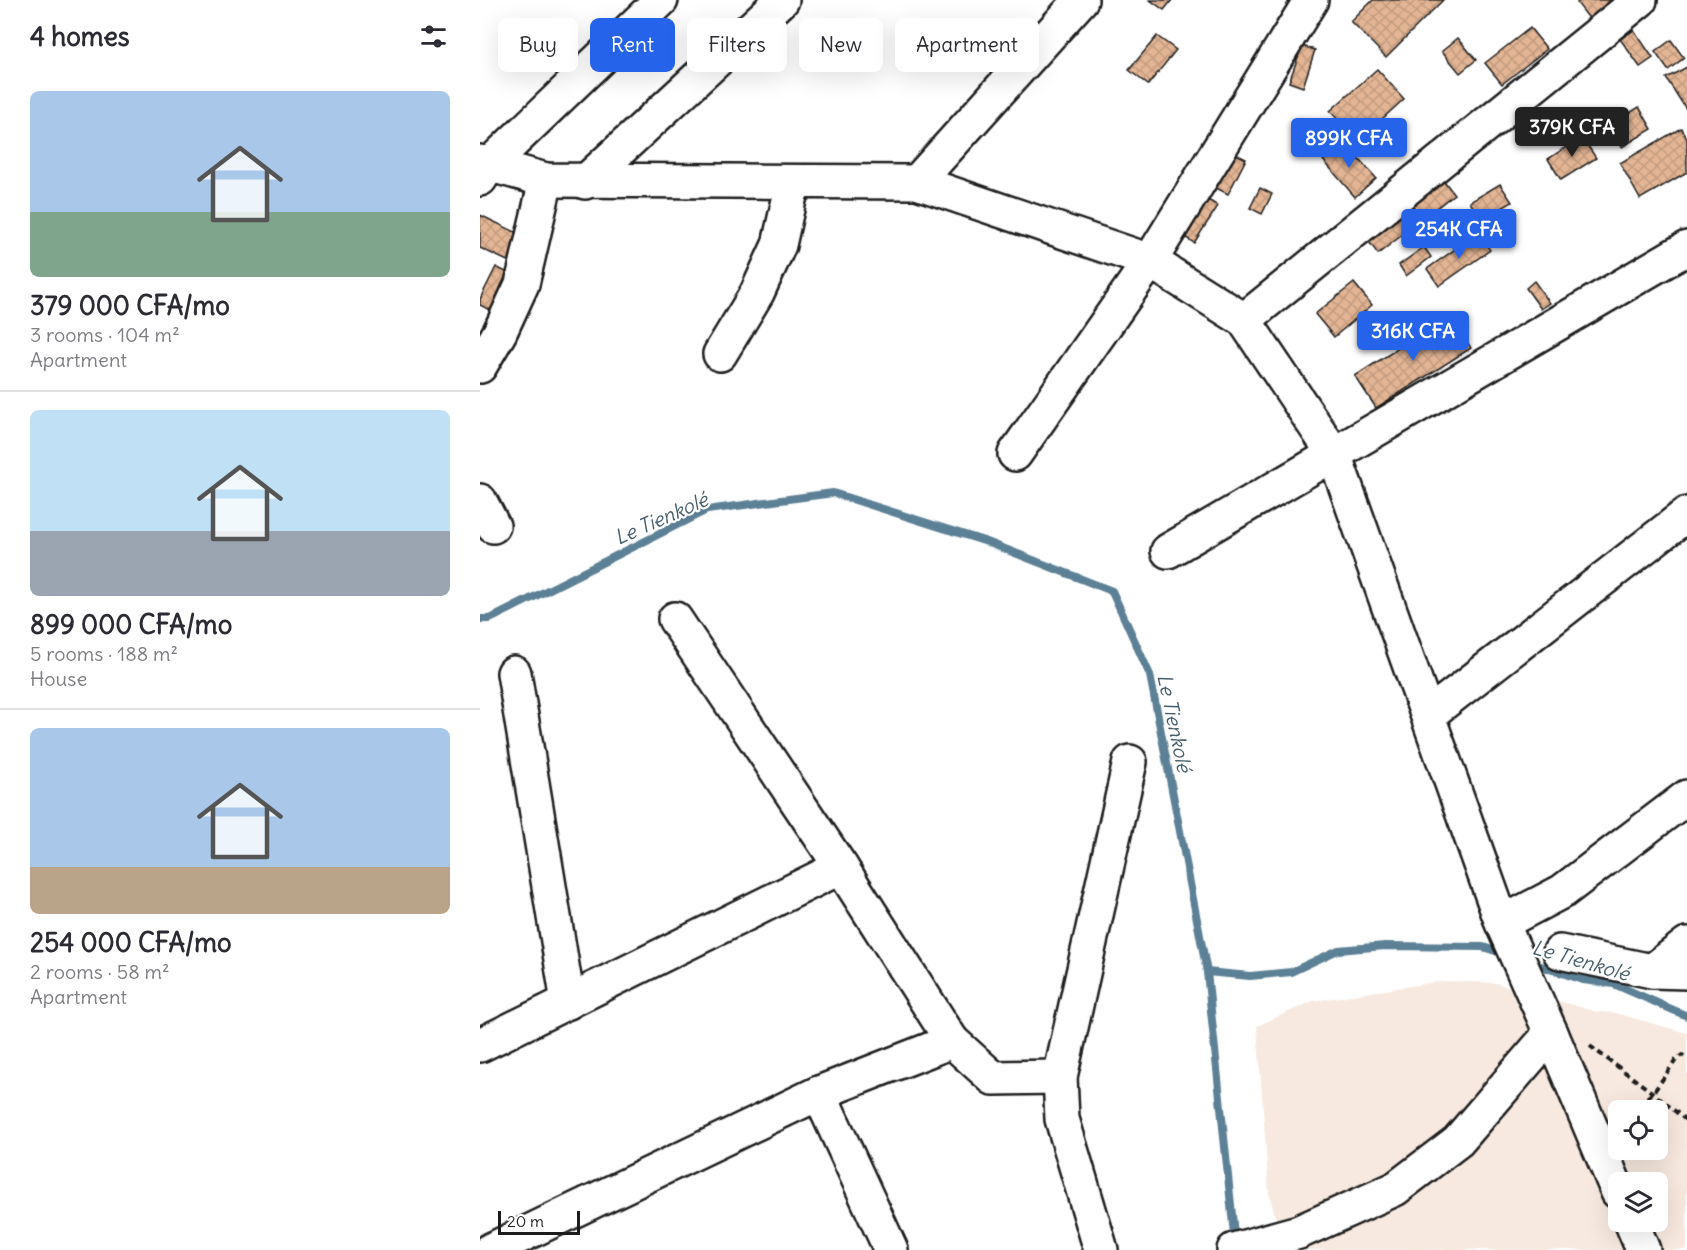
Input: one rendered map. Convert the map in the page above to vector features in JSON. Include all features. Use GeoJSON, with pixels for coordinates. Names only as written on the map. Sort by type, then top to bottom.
{"type":"FeatureCollection","features":[{"type":"Feature","properties":{"kind":"street"},"geometry":{"type":"LineString","coordinates":[[483,169],[661,0]]}},
{"type":"Feature","properties":{"kind":"street"},"geometry":{"type":"LineString","coordinates":[[585,182],[782,0]]}},
{"type":"Feature","properties":{"kind":"street"},"geometry":{"type":"LineString","coordinates":[[917,182],[1081,0]]}},
{"type":"Feature","properties":{"kind":"street"},"geometry":{"type":"LineString","coordinates":[[1015,454],[1150,261],[1311,0]]}},
{"type":"Feature","properties":{"kind":"street"},"geometry":{"type":"LineString","coordinates":[[1244,320],[1640,0]]}},
{"type":"Feature","properties":{"kind":"street"},"geometry":{"type":"LineString","coordinates":[[483,169],[546,180],[585,182],[917,182],[1150,261],[1244,320],[1334,454],[1502,923],[1610,1172]]}},
{"type":"Feature","properties":{"kind":"street"},"geometry":{"type":"LineString","coordinates":[[480,366],[500,332],[522,284],[546,180]]}},
{"type":"Feature","properties":{"kind":"street"},"geometry":{"type":"LineString","coordinates":[[720,354],[757,293],[779,245],[793,182]]}},
{"type":"Feature","properties":{"kind":"street"},"geometry":{"type":"LineString","coordinates":[[1168,551],[1687,248]]}},
{"type":"Feature","properties":{"kind":"street"},"geometry":{"type":"LineString","coordinates":[[1428,715],[1687,514]]}},
{"type":"Feature","properties":{"kind":"street"},"geometry":{"type":"LineString","coordinates":[[675,619],[841,867],[952,1041],[993,1078],[1060,1077]]}},
{"type":"Feature","properties":{"kind":"street"},"geometry":{"type":"LineString","coordinates":[[514,673],[568,1002]]}},
{"type":"Feature","properties":{"kind":"street"},"geometry":{"type":"LineString","coordinates":[[1101,1250],[1062,1119],[1060,1077],[1130,762]]}},
{"type":"Feature","properties":{"kind":"street"},"geometry":{"type":"LineString","coordinates":[[1502,923],[1563,891],[1687,797]]}},
{"type":"Feature","properties":{"kind":"street"},"geometry":{"type":"LineString","coordinates":[[480,1045],[841,867]]}},
{"type":"Feature","properties":{"kind":"street"},"geometry":{"type":"LineString","coordinates":[[1652,971],[1687,944]]}},
{"type":"Feature","properties":{"kind":"street"},"geometry":{"type":"LineString","coordinates":[[1560,952],[1652,971],[1687,972]]}},
{"type":"Feature","properties":{"kind":"street"},"geometry":{"type":"LineString","coordinates":[[1234,1250],[1299,1232],[1395,1189],[1458,1141],[1551,1033]]}},
{"type":"Feature","properties":{"kind":"street"},"geometry":{"type":"LineString","coordinates":[[491,1250],[819,1093],[952,1041]]}},
{"type":"Feature","properties":{"kind":"street"},"geometry":{"type":"LineString","coordinates":[[819,1093],[891,1250]]}},
{"type":"Feature","properties":{"kind":"street"},"geometry":{"type":"LineString","coordinates":[[1636,1232],[1643,1250]]}},
{"type":"Feature","properties":{"kind":"path"},"geometry":{"type":"LineString","coordinates":[[1551,1033],[1575,1035],[1687,1121]]}},
{"type":"Feature","properties":{"kind":"path"},"geometry":{"type":"LineString","coordinates":[[1644,1100],[1653,1093],[1676,1060],[1682,1055],[1687,1058]]}},
{"type":"Feature","properties":{"kind":"shaded area"},"geometry":{"type":"Polygon","coordinates":[[[1443,981],[1496,983],[1597,1012],[1615,1013],[1687,1033],[1687,1250],[1285,1250],[1269,1194],[1257,1026],[1313,1001],[1443,981]]]}},
{"type":"Feature","properties":{"kind":"building"},"geometry":{"type":"Polygon","coordinates":[[[1150,0],[1172,0],[1164,10],[1150,0]]]}},
{"type":"Feature","properties":{"kind":"building"},"geometry":{"type":"Polygon","coordinates":[[[1373,0],[1443,0],[1386,57],[1351,22],[1373,0]]]}},
{"type":"Feature","properties":{"kind":"building"},"geometry":{"type":"Polygon","coordinates":[[[1581,0],[1620,0],[1591,21],[1577,3],[1581,0]]]}},
{"type":"Feature","properties":{"kind":"building"},"geometry":{"type":"Polygon","coordinates":[[[1530,28],[1547,49],[1502,84],[1485,63],[1530,28]]]}},
{"type":"Feature","properties":{"kind":"building"},"geometry":{"type":"Polygon","coordinates":[[[1634,30],[1653,58],[1640,67],[1620,39],[1634,30]]]}},
{"type":"Feature","properties":{"kind":"building"},"geometry":{"type":"Polygon","coordinates":[[[1157,36],[1176,50],[1148,85],[1129,70],[1157,36]]]}},
{"type":"Feature","properties":{"kind":"building"},"geometry":{"type":"Polygon","coordinates":[[[1458,38],[1476,60],[1460,73],[1442,51],[1458,38]]]}},
{"type":"Feature","properties":{"kind":"building"},"geometry":{"type":"Polygon","coordinates":[[[1671,40],[1684,58],[1668,70],[1655,52],[1671,40]]]}},
{"type":"Feature","properties":{"kind":"building"},"geometry":{"type":"Polygon","coordinates":[[[1302,46],[1315,50],[1303,87],[1289,82],[1302,46]]]}},
{"type":"Feature","properties":{"kind":"building"},"geometry":{"type":"Polygon","coordinates":[[[1687,67],[1687,109],[1686,109],[1666,78],[1687,67]]]}},
{"type":"Feature","properties":{"kind":"building"},"geometry":{"type":"Polygon","coordinates":[[[1377,69],[1404,99],[1358,141],[1330,111],[1377,69]]]}},
{"type":"Feature","properties":{"kind":"building"},"geometry":{"type":"Polygon","coordinates":[[[1639,107],[1652,129],[1622,147],[1609,126],[1639,107]]]}},
{"type":"Feature","properties":{"kind":"building"},"geometry":{"type":"Polygon","coordinates":[[[1681,128],[1687,139],[1687,172],[1640,199],[1620,163],[1681,128]]]}},
{"type":"Feature","properties":{"kind":"building"},"geometry":{"type":"Polygon","coordinates":[[[1582,137],[1596,158],[1561,180],[1548,159],[1582,137]]]}},
{"type":"Feature","properties":{"kind":"building"},"geometry":{"type":"Polygon","coordinates":[[[1343,141],[1376,178],[1355,197],[1323,160],[1343,141]]]}},
{"type":"Feature","properties":{"kind":"building"},"geometry":{"type":"Polygon","coordinates":[[[1232,152],[1246,159],[1228,194],[1214,187],[1232,152]]]}},
{"type":"Feature","properties":{"kind":"building"},"geometry":{"type":"Polygon","coordinates":[[[1442,178],[1454,194],[1378,254],[1366,238],[1442,178]]]}},
{"type":"Feature","properties":{"kind":"building"},"geometry":{"type":"Polygon","coordinates":[[[1500,184],[1512,202],[1481,221],[1470,202],[1500,184]]]}},
{"type":"Feature","properties":{"kind":"building"},"geometry":{"type":"Polygon","coordinates":[[[1260,188],[1272,194],[1262,214],[1250,208],[1260,188]]]}},
{"type":"Feature","properties":{"kind":"building"},"geometry":{"type":"Polygon","coordinates":[[[1200,195],[1218,206],[1194,243],[1177,232],[1200,195]]]}},
{"type":"Feature","properties":{"kind":"building"},"geometry":{"type":"Polygon","coordinates":[[[480,215],[530,239],[516,265],[480,248],[480,215]]]}},
{"type":"Feature","properties":{"kind":"building"},"geometry":{"type":"Polygon","coordinates":[[[1478,233],[1490,250],[1439,286],[1427,269],[1478,233]]]}},
{"type":"Feature","properties":{"kind":"building"},"geometry":{"type":"Polygon","coordinates":[[[1424,247],[1431,257],[1406,276],[1399,265],[1424,247]]]}},
{"type":"Feature","properties":{"kind":"building"},"geometry":{"type":"Polygon","coordinates":[[[496,267],[514,276],[496,313],[480,305],[480,299],[496,267]]]}},
{"type":"Feature","properties":{"kind":"building"},"geometry":{"type":"Polygon","coordinates":[[[1534,281],[1550,303],[1541,309],[1526,288],[1534,281]]]}},
{"type":"Feature","properties":{"kind":"building"},"geometry":{"type":"Polygon","coordinates":[[[1354,283],[1372,305],[1334,337],[1315,314],[1354,283]]]}},
{"type":"Feature","properties":{"kind":"building"},"geometry":{"type":"Polygon","coordinates":[[[1450,315],[1471,348],[1376,408],[1355,376],[1450,315]]]}},
{"type":"Feature","properties":{"kind":"waterway","name":"Le Tienkolé"},"geometry":{"type":"LineString","coordinates":[[480,619],[490,619],[707,510],[833,493],[987,542],[1112,591],[1150,675],[1207,972],[1250,976],[1291,972],[1338,950],[1385,946],[1483,947],[1505,954]]}},
{"type":"Feature","properties":{"kind":"waterway","name":"Le Tienkolé"},"geometry":{"type":"LineString","coordinates":[[1529,962],[1583,980],[1614,984],[1687,1016]]}},
{"type":"Feature","properties":{"kind":"waterway"},"geometry":{"type":"LineString","coordinates":[[1207,972],[1235,1244]]}}]}
